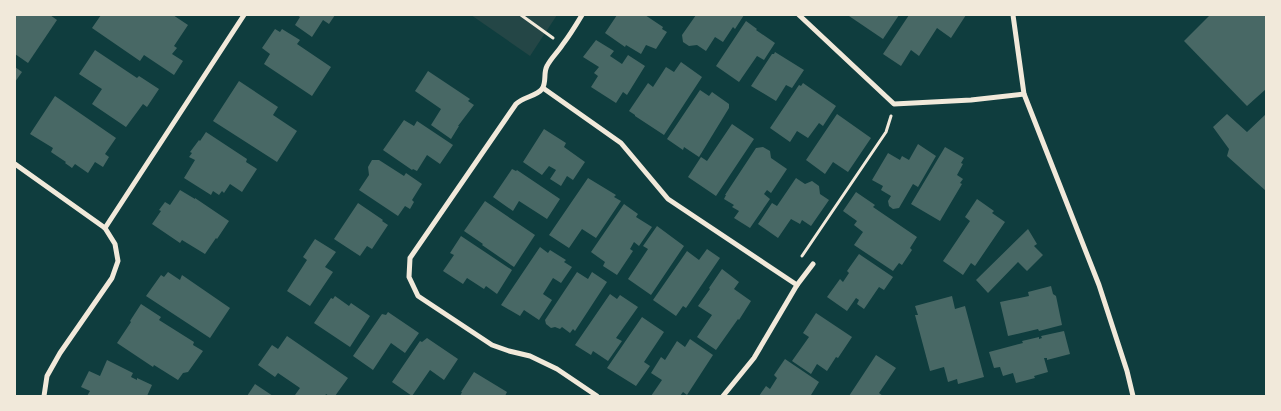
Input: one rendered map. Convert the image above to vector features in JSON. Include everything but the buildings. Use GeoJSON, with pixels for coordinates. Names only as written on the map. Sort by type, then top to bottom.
{"type":"FeatureCollection","features":[{"type":"Feature","properties":{"kind":"street"},"geometry":{"type":"LineString","coordinates":[[105,228],[244,15]]}},
{"type":"Feature","properties":{"kind":"street"},"geometry":{"type":"LineString","coordinates":[[582,15],[548,64],[545,70],[543,88],[516,104],[410,258],[409,277],[418,296],[472,332],[492,344],[530,356],[556,369],[597,396]]}},
{"type":"Feature","properties":{"kind":"street"},"geometry":{"type":"LineString","coordinates":[[799,15],[894,104],[971,100],[1024,94]]}},
{"type":"Feature","properties":{"kind":"street"},"geometry":{"type":"LineString","coordinates":[[1013,15],[1024,94],[1099,285],[1127,370],[1133,396]]}},
{"type":"Feature","properties":{"kind":"street"},"geometry":{"type":"LineString","coordinates":[[543,88],[621,143],[668,199],[797,285]]}},
{"type":"Feature","properties":{"kind":"street"},"geometry":{"type":"LineString","coordinates":[[15,164],[105,228],[115,244],[118,261],[112,278],[60,353],[48,376],[44,396]]}},
{"type":"Feature","properties":{"kind":"street"},"geometry":{"type":"LineString","coordinates":[[723,396],[754,358],[797,285],[813,264]]}},
{"type":"Feature","properties":{"kind":"path"},"geometry":{"type":"LineString","coordinates":[[521,15],[562,45]]}},
{"type":"Feature","properties":{"kind":"path"},"geometry":{"type":"LineString","coordinates":[[801,256],[886,132],[894,104]]}},
{"type":"Feature","properties":{"kind":"shaded area"},"geometry":{"type":"Polygon","coordinates":[[[471,15],[557,15],[530,56],[471,15]]]}}]}
